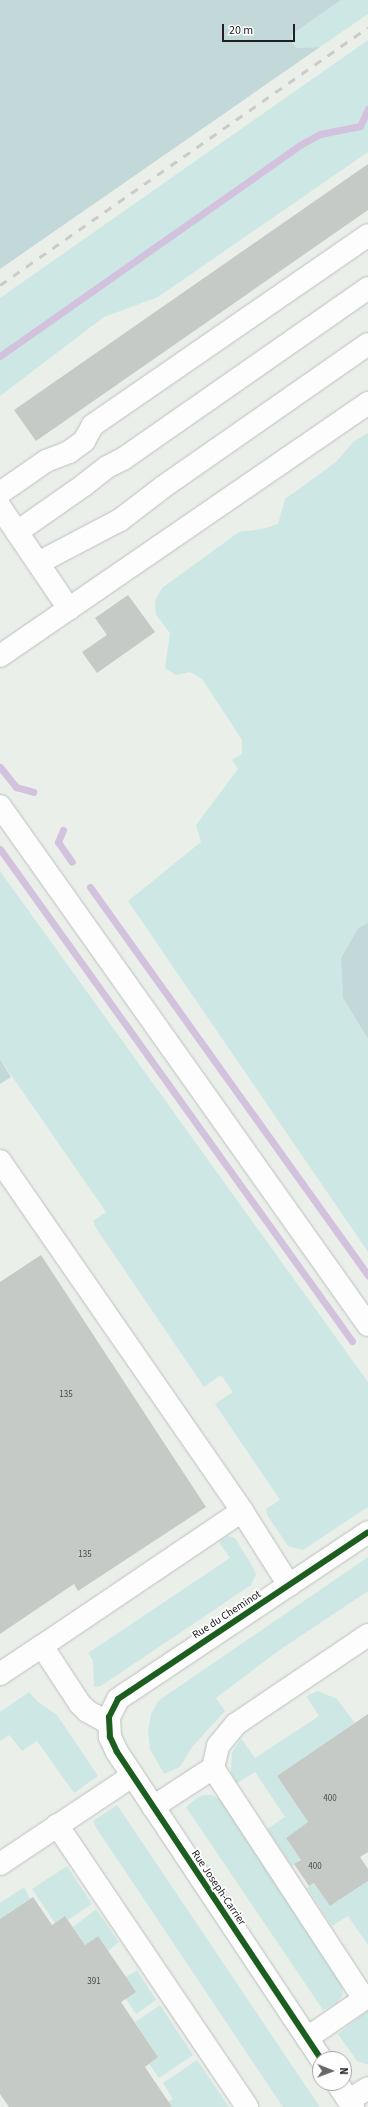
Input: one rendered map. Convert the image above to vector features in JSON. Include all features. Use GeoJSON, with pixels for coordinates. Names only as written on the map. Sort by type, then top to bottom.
{"type":"FeatureCollection","features":[{"type":"Feature","properties":{"kind":"street"},"geometry":{"type":"LineString","coordinates":[[0,492],[46,462],[69,452],[84,441],[93,425],[368,235]]}},
{"type":"Feature","properties":{"kind":"street"},"geometry":{"type":"LineString","coordinates":[[17,532],[84,486],[106,466],[123,459],[368,288]]}},
{"type":"Feature","properties":{"kind":"street"},"geometry":{"type":"LineString","coordinates":[[38,563],[120,520],[163,487],[368,344]]}},
{"type":"Feature","properties":{"kind":"street"},"geometry":{"type":"LineString","coordinates":[[0,656],[368,403]]}},
{"type":"Feature","properties":{"kind":"street"},"geometry":{"type":"LineString","coordinates":[[0,507],[68,609]]}},
{"type":"Feature","properties":{"kind":"street"},"geometry":{"type":"LineString","coordinates":[[0,806],[368,1325]]}},
{"type":"Feature","properties":{"kind":"street"},"geometry":{"type":"LineString","coordinates":[[0,1161],[242,1511],[289,1586]]}},
{"type":"Feature","properties":{"kind":"street"},"geometry":{"type":"LineString","coordinates":[[0,1674],[242,1511]]}},
{"type":"Feature","properties":{"kind":"street","name":"Rue du Cheminot"},"geometry":{"type":"LineString","coordinates":[[109,1723],[111,1711],[118,1699],[368,1532]]}},
{"type":"Feature","properties":{"kind":"street"},"geometry":{"type":"LineString","coordinates":[[152,1807],[213,1768],[218,1746],[236,1724],[368,1634]]}},
{"type":"Feature","properties":{"kind":"street"},"geometry":{"type":"LineString","coordinates":[[42,1646],[80,1704],[109,1723]]}},
{"type":"Feature","properties":{"kind":"street","name":"Rue Joseph-Carrier"},"geometry":{"type":"LineString","coordinates":[[109,1723],[115,1748],[132,1776],[316,2051]]}},
{"type":"Feature","properties":{"kind":"street"},"geometry":{"type":"LineString","coordinates":[[213,1768],[364,1998],[307,2038]]}},
{"type":"Feature","properties":{"kind":"street"},"geometry":{"type":"LineString","coordinates":[[0,1864],[132,1776]]}},
{"type":"Feature","properties":{"kind":"street"},"geometry":{"type":"LineString","coordinates":[[57,1825],[247,2107]]}},
{"type":"Feature","properties":{"kind":"street"},"geometry":{"type":"LineString","coordinates":[[346,2097],[368,2088]]}},
{"type":"Feature","properties":{"kind":"shaded area"},"geometry":{"type":"Polygon","coordinates":[[[0,0],[341,0],[291,35],[292,44],[297,48],[320,47],[0,269],[0,0]]]}},
{"type":"Feature","properties":{"kind":"shaded area"},"geometry":{"type":"Polygon","coordinates":[[[341,0],[368,0],[368,14],[320,47],[297,48],[291,44],[291,35],[341,0]]]}},
{"type":"Feature","properties":{"kind":"shaded area"},"geometry":{"type":"Polygon","coordinates":[[[368,40],[368,152],[158,297],[104,317],[0,396],[0,298],[368,40]]]}},
{"type":"Feature","properties":{"kind":"shaded area"},"geometry":{"type":"Polygon","coordinates":[[[368,433],[368,923],[358,928],[341,958],[343,998],[368,1039],[368,1252],[128,901],[201,842],[196,825],[238,769],[232,760],[242,754],[242,740],[202,679],[190,672],[176,675],[165,668],[170,633],[156,615],[155,601],[162,588],[239,532],[262,529],[278,524],[285,499],[336,462],[354,441],[368,433]]]}},
{"type":"Feature","properties":{"kind":"shaded area"},"geometry":{"type":"Polygon","coordinates":[[[0,871],[368,1382],[368,1507],[303,1550],[288,1546],[267,1515],[266,1509],[280,1500],[215,1404],[233,1392],[221,1375],[204,1387],[96,1228],[93,1221],[106,1212],[0,1059],[0,871]]]}},
{"type":"Feature","properties":{"kind":"shaded area"},"geometry":{"type":"Polygon","coordinates":[[[368,923],[368,1039],[343,998],[341,958],[358,928],[368,923]]]}},
{"type":"Feature","properties":{"kind":"shaded area"},"geometry":{"type":"Polygon","coordinates":[[[0,1059],[11,1077],[0,1084],[0,1059]]]}},
{"type":"Feature","properties":{"kind":"shaded area"},"geometry":{"type":"Polygon","coordinates":[[[228,1536],[235,1538],[253,1567],[256,1575],[251,1585],[101,1686],[94,1687],[93,1661],[88,1653],[230,1558],[220,1544],[221,1540],[228,1536]]]}},
{"type":"Feature","properties":{"kind":"shaded area"},"geometry":{"type":"Polygon","coordinates":[[[368,1557],[368,1591],[281,1649],[216,1698],[225,1711],[192,1747],[180,1767],[164,1774],[150,1749],[148,1730],[151,1714],[158,1701],[368,1557]]]}},
{"type":"Feature","properties":{"kind":"shaded area"},"geometry":{"type":"Polygon","coordinates":[[[318,1691],[337,1699],[355,1723],[277,1776],[308,1822],[286,1838],[301,1860],[292,1866],[267,1829],[285,1817],[255,1772],[236,1784],[231,1772],[232,1753],[241,1738],[255,1758],[319,1716],[306,1696],[318,1691]]]}},
{"type":"Feature","properties":{"kind":"shaded area"},"geometry":{"type":"Polygon","coordinates":[[[29,1692],[37,1701],[57,1715],[98,1776],[74,1793],[37,1741],[22,1751],[9,1735],[0,1741],[0,1712],[29,1692]]]}},
{"type":"Feature","properties":{"kind":"shaded area"},"geometry":{"type":"Polygon","coordinates":[[[203,1795],[211,1795],[222,1800],[343,1982],[342,1996],[336,2004],[323,2010],[186,1807],[198,1797],[203,1795]]]}},
{"type":"Feature","properties":{"kind":"shaded area"},"geometry":{"type":"Polygon","coordinates":[[[117,1805],[320,2107],[283,2107],[97,1829],[93,1821],[117,1805]]]}},
{"type":"Feature","properties":{"kind":"shaded area"},"geometry":{"type":"Polygon","coordinates":[[[67,1866],[92,1904],[68,1920],[65,1916],[55,1923],[32,1889],[67,1866]]]}},
{"type":"Feature","properties":{"kind":"shaded area"},"geometry":{"type":"Polygon","coordinates":[[[368,1881],[368,1945],[348,1916],[332,1926],[307,1888],[314,1883],[330,1906],[368,1881]]]}},
{"type":"Feature","properties":{"kind":"shaded area"},"geometry":{"type":"Polygon","coordinates":[[[24,1887],[30,1899],[0,1919],[0,1903],[24,1887]]]}},
{"type":"Feature","properties":{"kind":"shaded area"},"geometry":{"type":"Polygon","coordinates":[[[96,1909],[119,1942],[108,1951],[98,1936],[85,1945],[73,1927],[96,1909]]]}},
{"type":"Feature","properties":{"kind":"shaded area"},"geometry":{"type":"Polygon","coordinates":[[[137,1970],[156,2000],[136,2014],[126,1999],[126,1977],[137,1970]]]}},
{"type":"Feature","properties":{"kind":"shaded area"},"geometry":{"type":"Polygon","coordinates":[[[160,2005],[193,2055],[159,2078],[149,2064],[158,2057],[135,2022],[160,2005]]]}},
{"type":"Feature","properties":{"kind":"shaded area"},"geometry":{"type":"Polygon","coordinates":[[[368,2010],[368,2064],[357,2061],[352,2054],[352,2051],[350,2051],[338,2034],[368,2010]]]}},
{"type":"Feature","properties":{"kind":"shaded area"},"geometry":{"type":"Polygon","coordinates":[[[197,2060],[229,2107],[172,2107],[168,2102],[173,2099],[163,2083],[197,2060]]]}},
{"type":"Feature","properties":{"kind":"building"},"geometry":{"type":"Polygon","coordinates":[[[368,164],[368,210],[36,441],[14,410],[368,164]]]}},
{"type":"Feature","properties":{"kind":"building"},"geometry":{"type":"Polygon","coordinates":[[[128,595],[155,632],[97,673],[82,652],[107,635],[95,618],[128,595]]]}},
{"type":"Feature","properties":{"kind":"building"},"geometry":{"type":"Polygon","coordinates":[[[41,1255],[206,1507],[78,1591],[74,1584],[0,1634],[0,1282],[41,1255]]]}},
{"type":"Feature","properties":{"kind":"building"},"geometry":{"type":"Polygon","coordinates":[[[368,1714],[368,1852],[360,1857],[368,1869],[368,1881],[330,1906],[314,1883],[309,1886],[294,1864],[301,1860],[286,1838],[308,1822],[277,1776],[368,1714]]]}},
{"type":"Feature","properties":{"kind":"building"},"geometry":{"type":"Polygon","coordinates":[[[33,1897],[52,1925],[65,1916],[85,1945],[98,1936],[136,1992],[121,2002],[158,2057],[145,2067],[172,2107],[9,2107],[0,2094],[0,1919],[33,1897]]]}},
{"type":"Feature","properties":{"kind":"waterway"},"geometry":{"type":"LineString","coordinates":[[0,356],[300,145],[320,134],[360,126],[368,109]]}},
{"type":"Feature","properties":{"kind":"waterway"},"geometry":{"type":"LineString","coordinates":[[0,767],[16,787],[33,792]]}},
{"type":"Feature","properties":{"kind":"waterway"},"geometry":{"type":"LineString","coordinates":[[63,830],[58,842],[72,862]]}},
{"type":"Feature","properties":{"kind":"waterway"},"geometry":{"type":"LineString","coordinates":[[0,849],[352,1341]]}},
{"type":"Feature","properties":{"kind":"waterway"},"geometry":{"type":"LineString","coordinates":[[90,887],[368,1276]]}},
{"type":"Feature","properties":{"kind":"railway"},"geometry":{"type":"LineString","coordinates":[[0,285],[368,27]]}},
{"type":"Feature","properties":{"kind":"cycle path"},"geometry":{"type":"LineString","coordinates":[[316,2051],[117,1752],[110,1737],[109,1717],[118,1699],[368,1532]]}}]}
